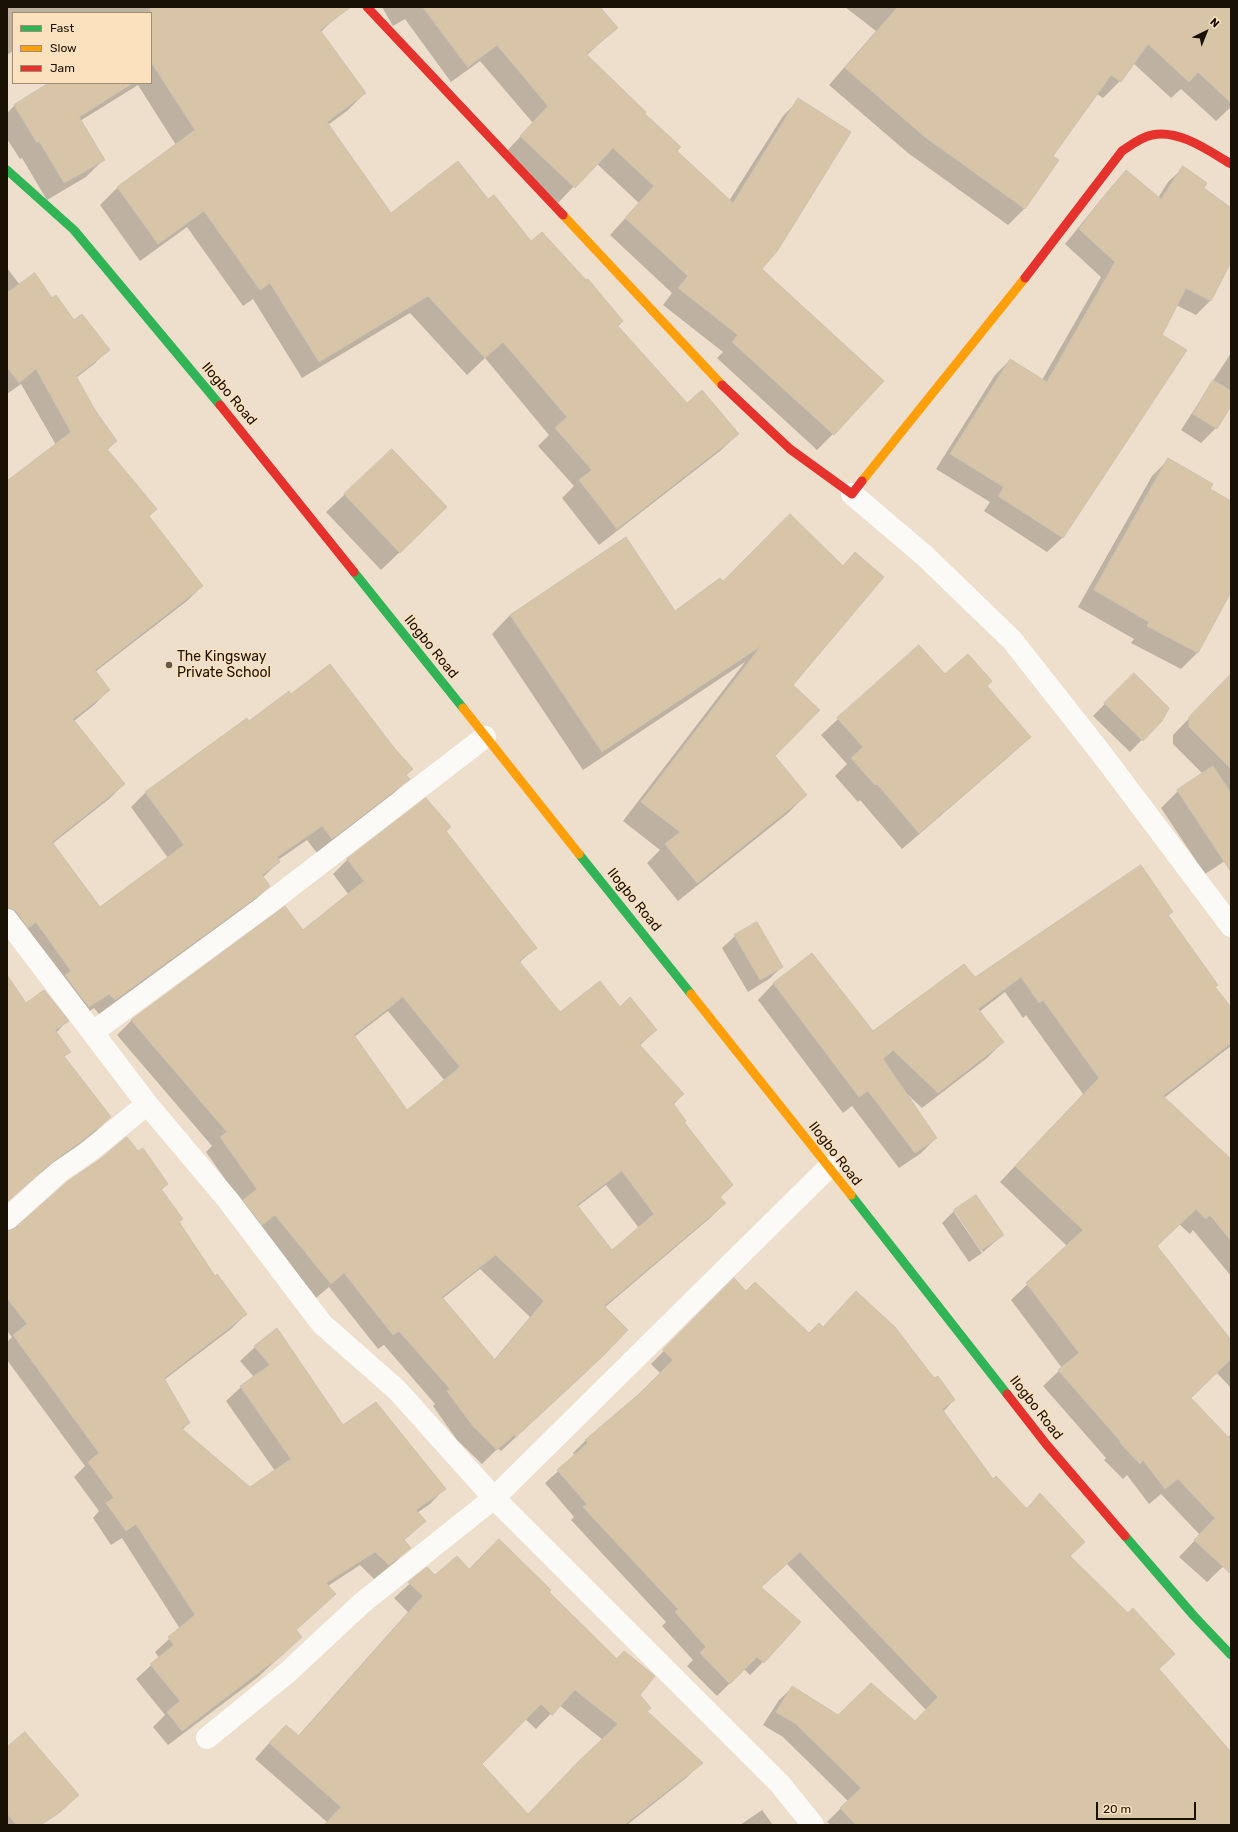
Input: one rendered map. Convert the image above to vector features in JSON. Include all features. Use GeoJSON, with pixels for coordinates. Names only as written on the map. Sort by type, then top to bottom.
{"type":"FeatureCollection","features":[{"type":"Feature","properties":{"kind":"main road"},"geometry":{"type":"LineString","coordinates":[[367,7],[726,389],[790,449],[852,494],[1010,298],[1122,151],[1138,140],[1157,134],[1179,137],[1231,164]]}},
{"type":"Feature","properties":{"kind":"main road","name":"Ilogbo Road"},"geometry":{"type":"LineString","coordinates":[[7,170],[79,236],[235,423],[828,1167],[1046,1444],[1194,1616],[1231,1655]]}},
{"type":"Feature","properties":{"kind":"street"},"geometry":{"type":"LineString","coordinates":[[852,494],[925,556],[1012,640],[1101,753],[1231,926]]}},
{"type":"Feature","properties":{"kind":"street"},"geometry":{"type":"LineString","coordinates":[[93,1032],[265,906],[485,737]]}},
{"type":"Feature","properties":{"kind":"street"},"geometry":{"type":"LineString","coordinates":[[7,920],[147,1104],[228,1200],[322,1324],[397,1390],[494,1498],[780,1784],[814,1825]]}},
{"type":"Feature","properties":{"kind":"street"},"geometry":{"type":"LineString","coordinates":[[7,1219],[59,1172],[91,1150],[147,1104]]}},
{"type":"Feature","properties":{"kind":"street"},"geometry":{"type":"LineString","coordinates":[[207,1738],[288,1672],[362,1603],[494,1498],[828,1167]]}},
{"type":"Feature","properties":{"kind":"building"},"geometry":{"type":"Polygon","coordinates":[[[151,7],[351,7],[320,30],[366,93],[327,122],[391,213],[458,161],[488,199],[494,195],[531,241],[542,232],[586,280],[588,279],[623,321],[618,326],[687,403],[702,390],[739,434],[617,529],[579,480],[592,470],[555,428],[567,417],[503,342],[485,358],[428,296],[319,362],[270,283],[260,290],[204,211],[158,244],[117,187],[195,130],[152,64],[151,7]]]}},
{"type":"Feature","properties":{"kind":"building"},"geometry":{"type":"Polygon","coordinates":[[[423,7],[600,7],[618,28],[586,54],[646,112],[645,114],[681,147],[677,151],[733,203],[798,98],[851,132],[778,250],[762,269],[884,381],[834,435],[732,342],[738,335],[678,288],[688,276],[625,218],[654,186],[613,148],[575,188],[520,136],[548,106],[497,45],[468,67],[423,7]]]}},
{"type":"Feature","properties":{"kind":"building"},"geometry":{"type":"Polygon","coordinates":[[[898,7],[1231,7],[1231,103],[1198,72],[1189,82],[1148,44],[1121,82],[1111,75],[1053,156],[1059,160],[1025,209],[925,137],[845,68],[898,7]]]}},
{"type":"Feature","properties":{"kind":"building"},"geometry":{"type":"Polygon","coordinates":[[[47,84],[131,84],[79,117],[105,160],[64,183],[39,141],[37,143],[14,105],[47,84]]]}},
{"type":"Feature","properties":{"kind":"building"},"geometry":{"type":"Polygon","coordinates":[[[1183,166],[1207,183],[1204,188],[1231,208],[1231,262],[1211,301],[1186,288],[1162,335],[1187,350],[1063,538],[998,496],[1004,487],[950,454],[1010,359],[1047,382],[1115,262],[1079,229],[1096,206],[1126,170],[1161,199],[1183,166]]]}},
{"type":"Feature","properties":{"kind":"building"},"geometry":{"type":"Polygon","coordinates":[[[35,273],[52,298],[56,295],[74,320],[82,314],[110,350],[76,376],[95,410],[117,441],[107,449],[157,509],[149,516],[203,586],[95,670],[110,690],[73,719],[125,784],[52,842],[100,907],[184,845],[145,792],[247,718],[249,721],[289,691],[291,694],[330,664],[395,749],[413,769],[406,775],[410,779],[332,839],[322,826],[277,857],[280,862],[262,875],[270,886],[258,896],[115,1000],[109,994],[89,1007],[65,975],[71,971],[36,922],[28,928],[17,912],[7,908],[7,481],[71,432],[36,369],[19,383],[7,367],[7,293],[35,273]]]}},
{"type":"Feature","properties":{"kind":"building"},"geometry":{"type":"Polygon","coordinates":[[[1213,380],[1231,391],[1231,406],[1217,429],[1193,414],[1213,380]]]}},
{"type":"Feature","properties":{"kind":"building"},"geometry":{"type":"Polygon","coordinates":[[[392,449],[447,507],[400,553],[344,494],[392,449]]]}},
{"type":"Feature","properties":{"kind":"building"},"geometry":{"type":"Polygon","coordinates":[[[1168,458],[1213,484],[1210,489],[1231,501],[1231,592],[1198,653],[1147,626],[1149,622],[1094,590],[1168,458]]]}},
{"type":"Feature","properties":{"kind":"building"},"geometry":{"type":"Polygon","coordinates":[[[790,514],[843,566],[855,552],[884,577],[793,685],[820,710],[775,756],[807,795],[697,883],[665,844],[680,832],[641,802],[761,646],[602,752],[510,615],[626,537],[675,611],[720,578],[723,581],[790,514]]]}},
{"type":"Feature","properties":{"kind":"building"},"geometry":{"type":"Polygon","coordinates":[[[919,645],[945,674],[968,654],[992,681],[987,686],[1031,737],[919,833],[877,784],[875,785],[851,758],[863,747],[837,718],[919,645]]]}},
{"type":"Feature","properties":{"kind":"building"},"geometry":{"type":"Polygon","coordinates":[[[1134,673],[1169,708],[1162,721],[1143,741],[1104,703],[1134,673]]]}},
{"type":"Feature","properties":{"kind":"building"},"geometry":{"type":"Polygon","coordinates":[[[1231,674],[1231,769],[1189,727],[1189,717],[1231,674]]]}},
{"type":"Feature","properties":{"kind":"building"},"geometry":{"type":"Polygon","coordinates":[[[1213,766],[1231,793],[1231,872],[1177,790],[1213,766]]]}},
{"type":"Feature","properties":{"kind":"building"},"geometry":{"type":"Polygon","coordinates":[[[426,798],[451,827],[446,831],[537,948],[519,961],[560,1012],[600,981],[620,1007],[630,997],[657,1030],[639,1044],[684,1094],[673,1103],[686,1121],[684,1122],[733,1185],[720,1197],[726,1203],[604,1306],[628,1330],[602,1357],[516,1437],[514,1435],[497,1450],[472,1425],[447,1391],[450,1389],[399,1331],[393,1335],[344,1273],[331,1284],[275,1215],[262,1225],[243,1200],[257,1189],[220,1137],[227,1132],[131,1020],[285,906],[303,930],[364,881],[347,859],[426,798]],[[403,997],[354,1035],[407,1110],[460,1067],[403,997]],[[622,1171],[577,1205],[612,1250],[654,1214],[622,1171]],[[496,1255],[442,1297],[495,1360],[544,1301],[496,1255]]]}},
{"type":"Feature","properties":{"kind":"building"},"geometry":{"type":"Polygon","coordinates":[[[1141,865],[1173,912],[1168,915],[1218,985],[1215,987],[1231,1007],[1231,1043],[1163,1096],[1231,1159],[1231,1241],[1210,1215],[1206,1219],[1196,1209],[1157,1246],[1231,1340],[1231,1359],[1191,1398],[1231,1440],[1231,1574],[1194,1540],[1215,1518],[1178,1479],[1165,1489],[1143,1460],[1140,1464],[1120,1443],[1121,1442],[1058,1370],[1079,1353],[1026,1283],[1083,1230],[1015,1166],[1099,1078],[1043,1000],[1039,1003],[1021,977],[978,1009],[1004,1042],[938,1093],[893,1050],[883,1059],[937,1138],[915,1153],[868,1091],[859,1097],[773,983],[812,953],[873,1031],[964,964],[975,977],[1141,865]]]}},
{"type":"Feature","properties":{"kind":"building"},"geometry":{"type":"Polygon","coordinates":[[[757,922],[783,967],[760,980],[734,935],[757,922]]]}},
{"type":"Feature","properties":{"kind":"building"},"geometry":{"type":"Polygon","coordinates":[[[7,975],[26,1003],[44,990],[69,1021],[55,1030],[71,1052],[64,1056],[111,1117],[83,1140],[51,1163],[7,1202],[7,975]]]}},
{"type":"Feature","properties":{"kind":"building"},"geometry":{"type":"Polygon","coordinates":[[[127,1137],[138,1151],[143,1148],[168,1184],[161,1189],[183,1219],[179,1222],[215,1276],[217,1274],[247,1314],[164,1378],[190,1423],[181,1428],[250,1487],[291,1459],[240,1386],[270,1365],[254,1346],[277,1328],[343,1425],[376,1402],[446,1489],[416,1510],[426,1521],[404,1540],[411,1548],[389,1565],[375,1552],[326,1583],[336,1594],[296,1630],[302,1637],[272,1664],[271,1663],[182,1731],[167,1712],[180,1701],[150,1664],[174,1645],[168,1637],[195,1615],[136,1524],[126,1531],[106,1503],[114,1498],[88,1462],[99,1453],[13,1335],[27,1324],[7,1298],[7,1231],[15,1228],[67,1182],[99,1160],[127,1137]]]}},
{"type":"Feature","properties":{"kind":"building"},"geometry":{"type":"Polygon","coordinates":[[[976,1195],[1004,1235],[981,1250],[954,1210],[976,1195]]]}},
{"type":"Feature","properties":{"kind":"building"},"geometry":{"type":"Polygon","coordinates":[[[734,1278],[746,1291],[755,1282],[809,1333],[819,1323],[823,1327],[856,1291],[895,1327],[934,1378],[938,1376],[955,1400],[942,1409],[993,1479],[996,1476],[1027,1509],[1040,1493],[1085,1542],[1070,1556],[1128,1613],[1133,1608],[1175,1654],[1159,1669],[1231,1752],[1231,1825],[856,1825],[840,1808],[861,1788],[796,1724],[776,1712],[792,1686],[838,1715],[871,1683],[915,1721],[938,1697],[800,1552],[761,1587],[801,1622],[764,1663],[757,1657],[730,1684],[700,1653],[706,1647],[675,1612],[678,1609],[583,1507],[587,1504],[557,1470],[588,1443],[585,1440],[639,1394],[673,1360],[663,1350],[734,1278]]]}},
{"type":"Feature","properties":{"kind":"building"},"geometry":{"type":"Polygon","coordinates":[[[499,1539],[551,1590],[549,1592],[617,1659],[624,1651],[655,1676],[640,1695],[651,1708],[647,1711],[703,1763],[624,1825],[324,1825],[341,1807],[269,1743],[286,1725],[299,1736],[423,1596],[408,1582],[427,1567],[435,1575],[457,1556],[469,1569],[499,1539]],[[575,1690],[552,1715],[541,1704],[482,1764],[528,1814],[579,1761],[618,1724],[575,1690]]]}},
{"type":"Feature","properties":{"kind":"building"},"geometry":{"type":"Polygon","coordinates":[[[25,1732],[79,1795],[59,1813],[41,1825],[16,1825],[7,1813],[7,1747],[25,1732]]]}},
{"type":"Feature","properties":{"kind":"traffic: fast"},"geometry":{"type":"LineString","coordinates":[[7,170],[74,230],[220,405]]}},
{"type":"Feature","properties":{"kind":"traffic: fast"},"geometry":{"type":"LineString","coordinates":[[354,572],[463,708]]}},
{"type":"Feature","properties":{"kind":"traffic: fast"},"geometry":{"type":"LineString","coordinates":[[579,854],[691,994]]}},
{"type":"Feature","properties":{"kind":"traffic: fast"},"geometry":{"type":"LineString","coordinates":[[851,1195],[1007,1394]]}},
{"type":"Feature","properties":{"kind":"traffic: fast"},"geometry":{"type":"LineString","coordinates":[[1125,1536],[1194,1616],[1231,1655]]}},
{"type":"Feature","properties":{"kind":"traffic: slow"},"geometry":{"type":"LineString","coordinates":[[563,215],[722,385]]}},
{"type":"Feature","properties":{"kind":"traffic: slow"},"geometry":{"type":"LineString","coordinates":[[862,481],[1025,278]]}},
{"type":"Feature","properties":{"kind":"traffic: slow"},"geometry":{"type":"LineString","coordinates":[[463,708],[579,854]]}},
{"type":"Feature","properties":{"kind":"traffic: slow"},"geometry":{"type":"LineString","coordinates":[[691,994],[851,1195]]}},
{"type":"Feature","properties":{"kind":"traffic: jam"},"geometry":{"type":"LineString","coordinates":[[367,7],[563,215]]}},
{"type":"Feature","properties":{"kind":"traffic: jam"},"geometry":{"type":"LineString","coordinates":[[1025,278],[1122,151],[1140,139],[1152,135],[1173,135],[1193,142],[1231,164]]}},
{"type":"Feature","properties":{"kind":"traffic: jam"},"geometry":{"type":"LineString","coordinates":[[722,385],[790,449],[852,494],[862,481]]}},
{"type":"Feature","properties":{"kind":"traffic: jam"},"geometry":{"type":"LineString","coordinates":[[220,405],[354,572]]}},
{"type":"Feature","properties":{"kind":"traffic: jam"},"geometry":{"type":"LineString","coordinates":[[1007,1394],[1046,1444],[1125,1536]]}},
{"type":"Feature","properties":{"kind":"place","name":"The Kingsway Private School"},"geometry":{"type":"Point","coordinates":[169,665]}}]}
